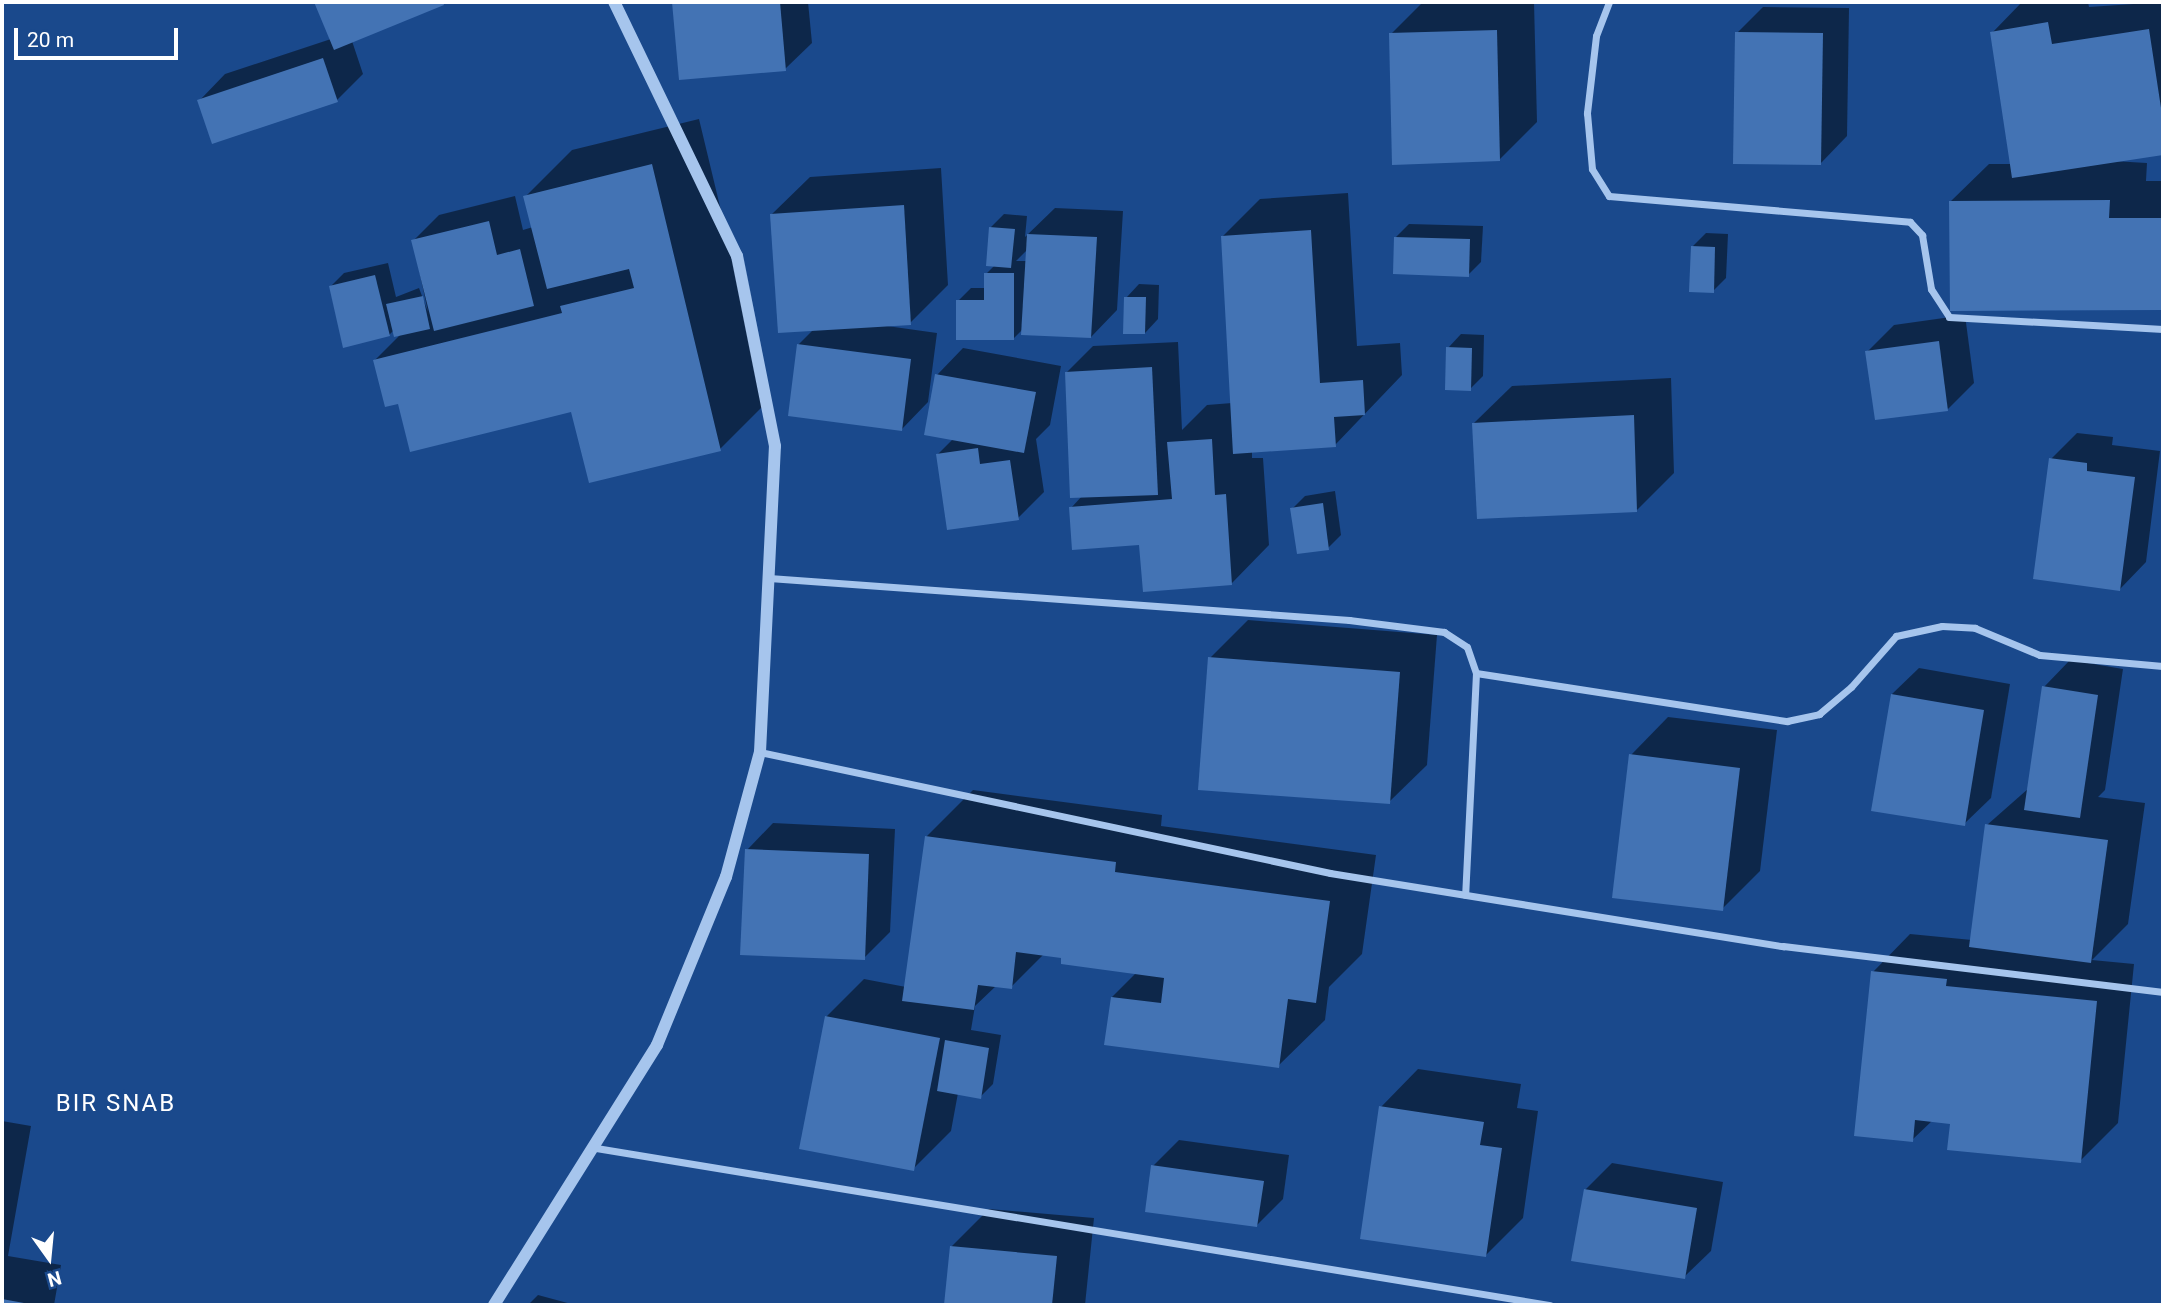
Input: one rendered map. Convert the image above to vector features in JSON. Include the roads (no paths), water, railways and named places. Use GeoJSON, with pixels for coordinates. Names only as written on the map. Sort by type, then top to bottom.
{"type":"FeatureCollection","features":[{"type":"Feature","properties":{"kind":"street"},"geometry":{"type":"LineString","coordinates":[[494,1305],[596,1148],[668,1019],[726,877],[760,752],[775,446],[737,256],[614,2]]}},
{"type":"Feature","properties":{"kind":"street"},"geometry":{"type":"LineString","coordinates":[[1609,2],[1596,36],[1587,113],[1592,169],[1609,196],[1910,222],[1922,235],[1931,289],[1949,317],[2163,329]]}},
{"type":"Feature","properties":{"kind":"street"},"geometry":{"type":"LineString","coordinates":[[769,578],[1349,620],[1444,632],[1467,647],[1476,673],[1465,895]]}},
{"type":"Feature","properties":{"kind":"street"},"geometry":{"type":"LineString","coordinates":[[1476,673],[1787,721],[1819,714],[1852,687],[1896,636],[1942,626],[1975,628],[2040,655],[2163,666]]}},
{"type":"Feature","properties":{"kind":"street"},"geometry":{"type":"LineString","coordinates":[[760,752],[1330,873],[1783,946],[2163,992]]}},
{"type":"Feature","properties":{"kind":"street"},"geometry":{"type":"LineString","coordinates":[[596,1148],[1550,1305]]}},
{"type":"Feature","properties":{"kind":"district","name":"BIR SNAB"},"geometry":{"type":"Point","coordinates":[116,1104]}}]}
